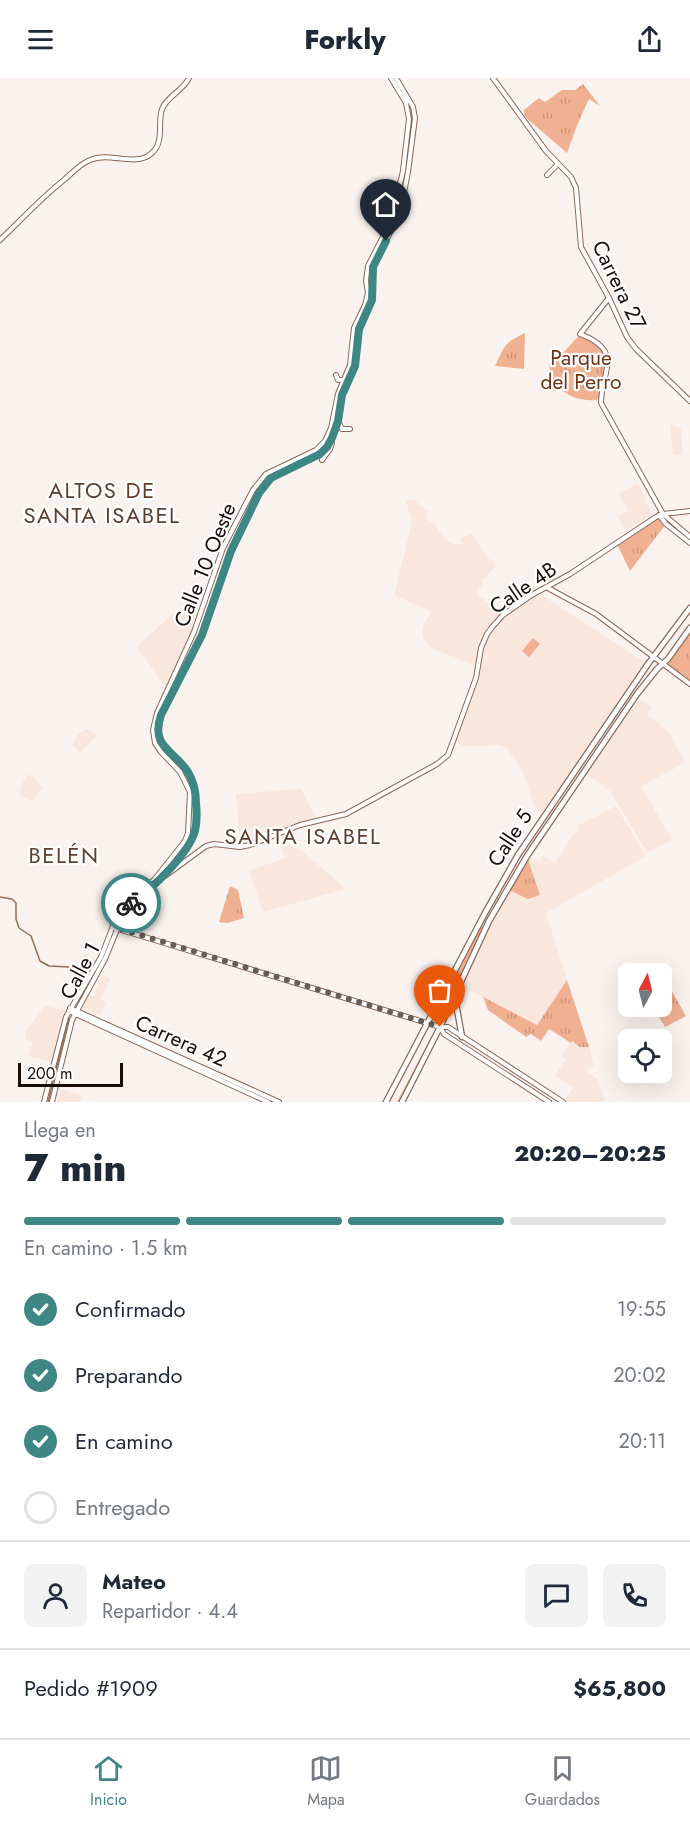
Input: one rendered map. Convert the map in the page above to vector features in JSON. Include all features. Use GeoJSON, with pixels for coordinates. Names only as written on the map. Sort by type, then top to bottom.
{"type":"FeatureCollection","features":[{"type":"Feature","properties":{"kind":"main road"},"geometry":{"type":"LineString","coordinates":[[0,240],[47,193],[85,162],[97,158],[114,157],[134,160],[151,155],[158,146],[160,138],[162,109],[189,78]]}},
{"type":"Feature","properties":{"kind":"main road"},"geometry":{"type":"LineString","coordinates":[[391,78],[406,103],[410,119],[404,171],[394,222]]}},
{"type":"Feature","properties":{"kind":"main road"},"geometry":{"type":"LineString","coordinates":[[394,222],[408,172],[415,118],[413,107],[396,78]]}},
{"type":"Feature","properties":{"kind":"main road","name":"Carrera 27"},"geometry":{"type":"LineString","coordinates":[[493,78],[538,142],[575,184],[581,247],[633,345],[690,402]]}},
{"type":"Feature","properties":{"kind":"main road"},"geometry":{"type":"LineString","coordinates":[[547,175],[558,164]]}},
{"type":"Feature","properties":{"kind":"main road","name":"Calle 10 Oeste"},"geometry":{"type":"LineString","coordinates":[[158,715],[205,603],[223,548],[253,490],[266,474],[309,455],[323,444],[331,428],[336,401],[350,365],[354,328],[368,293],[366,281],[368,266],[394,222]]}},
{"type":"Feature","properties":{"kind":"main road","name":"Calle 10 Oeste"},"geometry":{"type":"LineString","coordinates":[[158,715],[202,635],[237,538],[265,483],[280,473],[320,454],[332,438],[338,421],[342,395],[355,366],[359,329],[372,300],[373,267],[394,222]]}},
{"type":"Feature","properties":{"kind":"main road"},"geometry":{"type":"LineString","coordinates":[[609,298],[580,334],[597,342],[606,357],[607,372],[601,403],[666,524],[690,543]]}},
{"type":"Feature","properties":{"kind":"main road"},"geometry":{"type":"LineString","coordinates":[[336,375],[338,380],[344,380]]}},
{"type":"Feature","properties":{"kind":"main road"},"geometry":{"type":"LineString","coordinates":[[338,421],[342,429],[350,429]]}},
{"type":"Feature","properties":{"kind":"main road"},"geometry":{"type":"LineString","coordinates":[[322,460],[330,449],[332,438]]}},
{"type":"Feature","properties":{"kind":"main road","name":"Calle 4B"},"geometry":{"type":"LineString","coordinates":[[162,878],[208,845],[250,845],[300,825],[346,814],[437,764],[448,755],[476,678],[480,653],[487,634],[503,615],[661,514],[690,511]]}},
{"type":"Feature","properties":{"kind":"main road"},"geometry":{"type":"LineString","coordinates":[[661,514],[690,537]]}},
{"type":"Feature","properties":{"kind":"main road"},"geometry":{"type":"LineString","coordinates":[[237,519],[229,537],[232,541],[237,538]]}},
{"type":"Feature","properties":{"kind":"main road"},"geometry":{"type":"LineString","coordinates":[[223,548],[226,545],[230,549],[225,568]]}},
{"type":"Feature","properties":{"kind":"main road"},"geometry":{"type":"LineString","coordinates":[[546,586],[596,614],[690,684]]}},
{"type":"Feature","properties":{"kind":"main road","name":"Calle 5"},"geometry":{"type":"LineString","coordinates":[[386,1102],[513,862],[654,656],[690,608]]}},
{"type":"Feature","properties":{"kind":"main road","name":"Calle 5"},"geometry":{"type":"LineString","coordinates":[[402,1102],[489,921],[527,856],[630,704],[690,628]]}},
{"type":"Feature","properties":{"kind":"main road"},"geometry":{"type":"LineString","coordinates":[[188,646],[190,651],[195,649]]}},
{"type":"Feature","properties":{"kind":"main road","name":"Calle 1"},"geometry":{"type":"LineString","coordinates":[[44,1102],[69,1009],[101,957],[128,906],[162,878],[189,844],[195,830],[196,796],[191,777],[184,766],[164,747],[158,736],[158,715]]}},
{"type":"Feature","properties":{"kind":"main road","name":"Calle 1"},"geometry":{"type":"LineString","coordinates":[[52,1102],[72,1020],[100,969],[124,903],[154,880],[185,841],[189,829],[188,786],[179,770],[155,743],[153,730],[158,715]]}},
{"type":"Feature","properties":{"kind":"main road"},"geometry":{"type":"LineString","coordinates":[[115,928],[440,1027],[448,1027],[563,1102]]}},
{"type":"Feature","properties":{"kind":"main road"},"geometry":{"type":"LineString","coordinates":[[455,995],[455,1007],[462,1036]]}},
{"type":"Feature","properties":{"kind":"main road","name":"Carrera 42"},"geometry":{"type":"LineString","coordinates":[[69,1009],[268,1102]]}},
{"type":"Feature","properties":{"kind":"main road","name":"Carrera 42"},"geometry":{"type":"LineString","coordinates":[[75,1012],[279,1102]]}},
{"type":"Feature","properties":{"kind":"main road"},"geometry":{"type":"LineString","coordinates":[[440,1027],[444,1034],[549,1102]]}},
{"type":"Feature","properties":{"kind":"shaded area"},"geometry":{"type":"Polygon","coordinates":[[[675,425],[681,429],[682,454],[673,455],[670,426],[675,425]]]}},
{"type":"Feature","properties":{"kind":"shaded area"},"geometry":{"type":"Polygon","coordinates":[[[638,483],[645,497],[643,499],[653,514],[626,530],[618,517],[628,510],[619,494],[638,483]]]}},
{"type":"Feature","properties":{"kind":"shaded area"},"geometry":{"type":"Polygon","coordinates":[[[414,500],[429,512],[426,518],[435,525],[443,537],[454,545],[463,544],[461,539],[471,533],[496,566],[481,581],[484,584],[476,593],[503,615],[534,594],[541,595],[648,664],[548,810],[541,811],[534,806],[526,778],[507,749],[499,745],[463,746],[456,741],[477,670],[471,664],[430,647],[424,640],[422,631],[424,623],[432,612],[394,595],[412,522],[406,501],[414,500]]]}},
{"type":"Feature","properties":{"kind":"shaded area"},"geometry":{"type":"Polygon","coordinates":[[[186,608],[195,610],[200,616],[167,690],[137,647],[171,615],[186,608]]]}},
{"type":"Feature","properties":{"kind":"shaded area"},"geometry":{"type":"Polygon","coordinates":[[[639,699],[652,707],[647,715],[672,734],[685,763],[641,786],[672,840],[647,853],[610,791],[586,774],[639,699]]]}},
{"type":"Feature","properties":{"kind":"shaded area"},"geometry":{"type":"Polygon","coordinates":[[[87,729],[97,736],[80,753],[72,745],[78,734],[87,729]]]}},
{"type":"Feature","properties":{"kind":"shaded area"},"geometry":{"type":"Polygon","coordinates":[[[29,774],[43,787],[33,801],[19,794],[29,774]]]}},
{"type":"Feature","properties":{"kind":"shaded area"},"geometry":{"type":"Polygon","coordinates":[[[301,789],[318,821],[240,847],[236,794],[301,789]]]}},
{"type":"Feature","properties":{"kind":"shaded area"},"geometry":{"type":"Polygon","coordinates":[[[616,806],[646,856],[546,913],[567,980],[537,1025],[459,985],[507,889],[540,895],[529,861],[534,858],[539,861],[543,856],[555,863],[578,830],[577,826],[616,806]]]}},
{"type":"Feature","properties":{"kind":"shaded area"},"geometry":{"type":"Polygon","coordinates":[[[278,839],[302,851],[346,889],[263,912],[249,871],[285,858],[278,839]]]}},
{"type":"Feature","properties":{"kind":"shaded area"},"geometry":{"type":"Polygon","coordinates":[[[84,954],[96,960],[90,969],[78,961],[84,954]]]}},
{"type":"Feature","properties":{"kind":"shaded area"},"geometry":{"type":"Polygon","coordinates":[[[102,975],[110,978],[101,1000],[106,1003],[101,1015],[82,1008],[89,995],[93,996],[102,975]]]}},
{"type":"Feature","properties":{"kind":"shaded area"},"geometry":{"type":"Polygon","coordinates":[[[45,1006],[69,1011],[54,1062],[28,1056],[33,1042],[25,1039],[26,1031],[45,1006]]]}},
{"type":"Feature","properties":{"kind":"shaded area"},"geometry":{"type":"Polygon","coordinates":[[[572,1041],[580,1047],[589,1047],[594,1066],[585,1071],[598,1079],[605,1102],[563,1102],[573,1088],[555,1075],[566,1059],[562,1055],[572,1041]]]}},
{"type":"Feature","properties":{"kind":"shaded area"},"geometry":{"type":"Polygon","coordinates":[[[60,1089],[82,1095],[80,1102],[57,1102],[60,1089]]]}},
{"type":"Feature","properties":{"kind":"green space"},"geometry":{"type":"Polygon","coordinates":[[[583,84],[600,106],[589,99],[567,153],[524,116],[524,110],[539,98],[545,102],[562,90],[575,90],[583,84]]]}},
{"type":"Feature","properties":{"kind":"green space"},"geometry":{"type":"Polygon","coordinates":[[[525,333],[524,369],[495,366],[506,345],[525,333]]]}},
{"type":"Feature","properties":{"kind":"green space","name":"Parque del Perro"},"geometry":{"type":"Polygon","coordinates":[[[580,334],[599,345],[606,359],[601,397],[596,400],[571,396],[559,387],[551,373],[549,364],[580,334]]]}},
{"type":"Feature","properties":{"kind":"green space"},"geometry":{"type":"Polygon","coordinates":[[[659,515],[666,524],[630,571],[616,542],[659,515]]]}},
{"type":"Feature","properties":{"kind":"green space"},"geometry":{"type":"Polygon","coordinates":[[[690,628],[690,684],[663,663],[690,628]]]}},
{"type":"Feature","properties":{"kind":"green space"},"geometry":{"type":"Polygon","coordinates":[[[533,638],[540,644],[529,657],[522,651],[533,638]]]}},
{"type":"Feature","properties":{"kind":"green space"},"geometry":{"type":"Polygon","coordinates":[[[527,856],[540,895],[528,899],[507,889],[527,856]]]}},
{"type":"Feature","properties":{"kind":"green space"},"geometry":{"type":"Polygon","coordinates":[[[230,886],[238,890],[244,918],[228,923],[219,922],[230,886]]]}},
{"type":"Feature","properties":{"kind":"green space"},"geometry":{"type":"Polygon","coordinates":[[[480,927],[484,928],[442,1017],[432,1015],[449,982],[450,989],[480,927]]]}},
{"type":"Feature","properties":{"kind":"green space"},"geometry":{"type":"Polygon","coordinates":[[[567,980],[589,1047],[580,1047],[572,1041],[571,1043],[549,1029],[541,1041],[531,1034],[526,1037],[488,1010],[483,997],[537,1025],[567,980]]]}},
{"type":"Feature","properties":{"kind":"green space"},"geometry":{"type":"Polygon","coordinates":[[[672,991],[686,1016],[665,1027],[659,1017],[672,1017],[672,991]]]}},
{"type":"Feature","properties":{"kind":"green space"},"geometry":{"type":"Polygon","coordinates":[[[432,1035],[434,1036],[402,1102],[397,1102],[432,1035]]]}},
{"type":"Feature","properties":{"kind":"waterway"},"geometry":{"type":"LineString","coordinates":[[0,897],[12,899],[16,903],[16,919],[19,928],[31,936],[40,961],[49,966],[69,967],[78,978]]}},
{"type":"Feature","properties":{"kind":"waterway"},"geometry":{"type":"LineString","coordinates":[[48,1102],[69,1018]]}},
{"type":"Feature","properties":{"kind":"way so far"},"geometry":{"type":"LineString","coordinates":[[131,903],[125,910],[118,928],[440,1027]]}},
{"type":"Feature","properties":{"kind":"district","name":"ALTOS DE SANTA ISABEL"},"geometry":{"type":"Point","coordinates":[102,503]}},
{"type":"Feature","properties":{"kind":"district","name":"SANTA ISABEL"},"geometry":{"type":"Point","coordinates":[303,836]}},
{"type":"Feature","properties":{"kind":"district","name":"BELÉN"},"geometry":{"type":"Point","coordinates":[64,855]}},
{"type":"Feature","properties":{"kind":"route"},"geometry":{"type":"LineString","coordinates":[[131,903],[162,878],[189,844],[196,824],[196,796],[193,783],[184,766],[164,747],[158,736],[157,730],[161,715],[202,635],[231,551],[265,483],[289,468],[320,454],[327,447],[336,430],[342,395],[355,366],[359,329],[372,300],[371,273],[386,241]]}}]}
